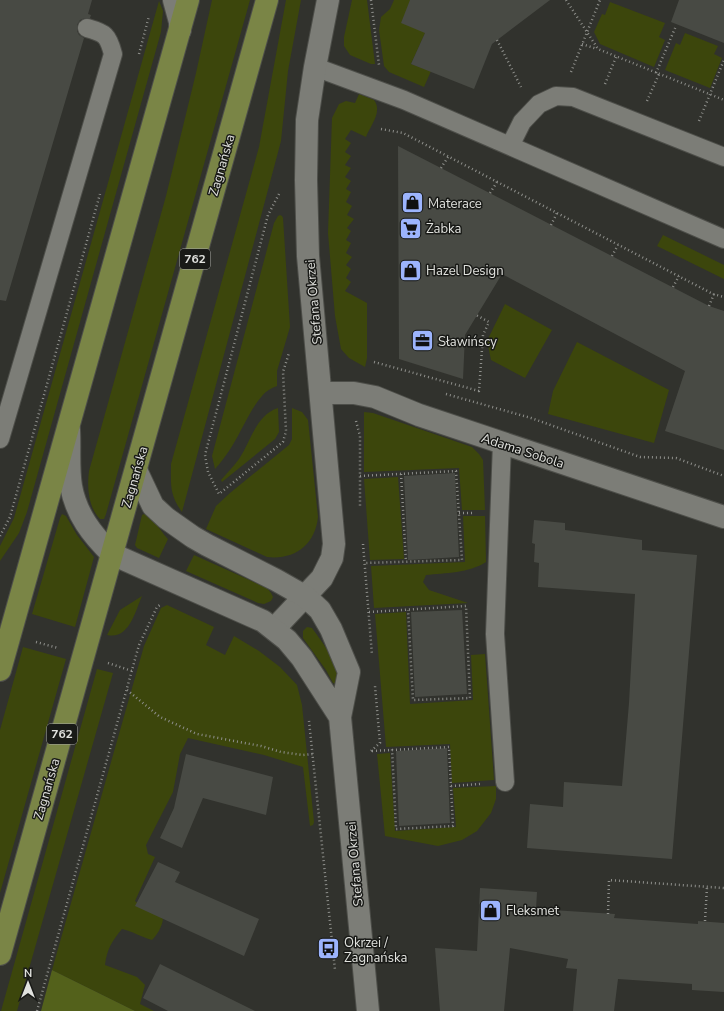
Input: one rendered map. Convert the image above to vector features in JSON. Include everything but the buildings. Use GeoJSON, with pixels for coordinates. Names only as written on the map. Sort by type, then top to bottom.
{"type":"FeatureCollection","features":[{"type":"Feature","properties":{"kind":"main road"},"geometry":{"type":"LineString","coordinates":[[0,670],[188,0]]}},
{"type":"Feature","properties":{"kind":"main road","name":"Zagnańska"},"geometry":{"type":"LineString","coordinates":[[0,954],[267,0]]}},
{"type":"Feature","properties":{"kind":"street"},"geometry":{"type":"LineString","coordinates":[[174,0],[180,22],[180,30]]}},
{"type":"Feature","properties":{"kind":"street","name":"Stefana Okrzei"},"geometry":{"type":"LineString","coordinates":[[274,629],[306,597],[322,578],[328,569],[332,558],[334,544],[308,256],[306,180],[308,120],[315,67],[328,0]]}},
{"type":"Feature","properties":{"kind":"street","name":"Adama Sobola"},"geometry":{"type":"LineString","coordinates":[[321,393],[354,393],[375,397],[419,415],[724,517]]}},
{"type":"Feature","properties":{"kind":"street","name":"Stefana Okrzei"},"geometry":{"type":"LineString","coordinates":[[69,425],[71,486],[82,519],[95,538],[112,554],[263,620],[287,640],[302,658],[340,717]]}},
{"type":"Feature","properties":{"kind":"street","name":"Stefana Okrzei"},"geometry":{"type":"LineString","coordinates":[[136,470],[153,506],[166,518],[207,545],[306,597],[320,610],[331,629],[349,672],[340,717],[368,1011]]}},
{"type":"Feature","properties":{"kind":"lane"},"geometry":{"type":"LineString","coordinates":[[0,439],[113,54],[110,41],[102,32],[87,28]]}},
{"type":"Feature","properties":{"kind":"lane"},"geometry":{"type":"LineString","coordinates":[[315,67],[404,100],[724,239]]}},
{"type":"Feature","properties":{"kind":"lane"},"geometry":{"type":"LineString","coordinates":[[510,146],[522,122],[539,104],[556,96],[573,97],[724,157]]}},
{"type":"Feature","properties":{"kind":"lane"},"geometry":{"type":"LineString","coordinates":[[502,443],[495,634],[505,782]]}},
{"type":"Feature","properties":{"kind":"path"},"geometry":{"type":"LineString","coordinates":[[371,0],[380,72]]}},
{"type":"Feature","properties":{"kind":"path"},"geometry":{"type":"LineString","coordinates":[[566,0],[598,49]]}},
{"type":"Feature","properties":{"kind":"path"},"geometry":{"type":"LineString","coordinates":[[570,74],[600,0]]}},
{"type":"Feature","properties":{"kind":"path"},"geometry":{"type":"LineString","coordinates":[[138,59],[150,13]]}},
{"type":"Feature","properties":{"kind":"path"},"geometry":{"type":"LineString","coordinates":[[656,73],[676,26]]}},
{"type":"Feature","properties":{"kind":"path"},"geometry":{"type":"LineString","coordinates":[[497,40],[523,91]]}},
{"type":"Feature","properties":{"kind":"path"},"geometry":{"type":"LineString","coordinates":[[582,44],[598,49],[724,100]]}},
{"type":"Feature","properties":{"kind":"path"},"geometry":{"type":"LineString","coordinates":[[710,95],[724,60]]}},
{"type":"Feature","properties":{"kind":"path"},"geometry":{"type":"LineString","coordinates":[[381,129],[403,133],[618,245],[714,294],[724,297]]}},
{"type":"Feature","properties":{"kind":"path"},"geometry":{"type":"LineString","coordinates":[[441,168],[448,156]]}},
{"type":"Feature","properties":{"kind":"path"},"geometry":{"type":"LineString","coordinates":[[490,193],[497,182]]}},
{"type":"Feature","properties":{"kind":"path"},"geometry":{"type":"LineString","coordinates":[[0,536],[10,517],[102,189]]}},
{"type":"Feature","properties":{"kind":"path"},"geometry":{"type":"LineString","coordinates":[[282,196],[281,190],[268,215],[205,456],[208,472],[219,494],[283,442],[286,431],[283,372],[290,347]]}},
{"type":"Feature","properties":{"kind":"path"},"geometry":{"type":"LineString","coordinates":[[551,225],[557,213]]}},
{"type":"Feature","properties":{"kind":"path"},"geometry":{"type":"LineString","coordinates":[[612,256],[618,245]]}},
{"type":"Feature","properties":{"kind":"path"},"geometry":{"type":"LineString","coordinates":[[673,287],[679,276]]}},
{"type":"Feature","properties":{"kind":"path"},"geometry":{"type":"LineString","coordinates":[[709,306],[714,294]]}},
{"type":"Feature","properties":{"kind":"path"},"geometry":{"type":"LineString","coordinates":[[374,362],[479,390],[483,335],[489,322],[476,315]]}},
{"type":"Feature","properties":{"kind":"path"},"geometry":{"type":"LineString","coordinates":[[465,343],[483,343]]}},
{"type":"Feature","properties":{"kind":"path"},"geometry":{"type":"LineString","coordinates":[[354,393],[355,414],[360,436],[360,514]]}},
{"type":"Feature","properties":{"kind":"path"},"geometry":{"type":"LineString","coordinates":[[515,413],[640,457],[676,458],[724,476]]}},
{"type":"Feature","properties":{"kind":"path"},"geometry":{"type":"LineString","coordinates":[[360,476],[456,471],[462,560],[364,563]]}},
{"type":"Feature","properties":{"kind":"path"},"geometry":{"type":"LineString","coordinates":[[401,474],[406,562]]}},
{"type":"Feature","properties":{"kind":"path"},"geometry":{"type":"LineString","coordinates":[[459,513],[479,513]]}},
{"type":"Feature","properties":{"kind":"path"},"geometry":{"type":"LineString","coordinates":[[363,542],[373,658]]}},
{"type":"Feature","properties":{"kind":"path"},"geometry":{"type":"LineString","coordinates":[[37,1011],[139,645],[157,608],[164,600]]}},
{"type":"Feature","properties":{"kind":"path"},"geometry":{"type":"LineString","coordinates":[[369,612],[466,606],[470,698],[413,700],[408,610]]}},
{"type":"Feature","properties":{"kind":"path"},"geometry":{"type":"LineString","coordinates":[[33,641],[61,648]]}},
{"type":"Feature","properties":{"kind":"path"},"geometry":{"type":"LineString","coordinates":[[106,662],[132,671]]}},
{"type":"Feature","properties":{"kind":"path"},"geometry":{"type":"LineString","coordinates":[[375,682],[380,743],[371,751],[392,749],[449,747],[453,826],[396,829],[392,749]]}},
{"type":"Feature","properties":{"kind":"path"},"geometry":{"type":"LineString","coordinates":[[127,690],[160,717],[197,734],[261,746],[281,752],[303,755],[313,754]]}},
{"type":"Feature","properties":{"kind":"path"},"geometry":{"type":"LineString","coordinates":[[309,716],[335,972]]}},
{"type":"Feature","properties":{"kind":"path"},"geometry":{"type":"LineString","coordinates":[[451,786],[480,784]]}},
{"type":"Feature","properties":{"kind":"path"},"geometry":{"type":"LineString","coordinates":[[608,914],[609,880],[724,888]]}},
{"type":"Feature","properties":{"kind":"path"},"geometry":{"type":"LineString","coordinates":[[705,922],[707,887]]}},
{"type":"Feature","properties":{"kind":"green space"},"geometry":{"type":"Polygon","coordinates":[[[212,0],[250,0],[106,514],[104,519],[100,519],[93,509],[89,496],[89,471],[166,196],[212,0]]]}},
{"type":"Feature","properties":{"kind":"green space"},"geometry":{"type":"Polygon","coordinates":[[[286,0],[301,0],[288,71],[281,141],[182,512],[173,494],[171,483],[171,464],[259,147],[286,0]]]}},
{"type":"Feature","properties":{"kind":"green space"},"geometry":{"type":"Polygon","coordinates":[[[352,0],[367,0],[375,64],[371,64],[350,55],[344,46],[344,37],[352,0]]]}},
{"type":"Feature","properties":{"kind":"green space"},"geometry":{"type":"Polygon","coordinates":[[[394,0],[410,0],[425,33],[411,64],[431,71],[424,87],[389,72],[384,66],[379,30],[381,17],[390,9],[394,0]]]}},
{"type":"Feature","properties":{"kind":"green space"},"geometry":{"type":"Polygon","coordinates":[[[159,1],[163,11],[161,32],[27,512],[19,533],[0,561],[0,546],[14,518],[159,1]]]}},
{"type":"Feature","properties":{"kind":"green space"},"geometry":{"type":"Polygon","coordinates":[[[610,2],[665,23],[659,37],[665,40],[654,67],[600,44],[594,32],[602,14],[605,15],[610,2]]]}},
{"type":"Feature","properties":{"kind":"green space"},"geometry":{"type":"Polygon","coordinates":[[[685,33],[718,46],[714,54],[722,58],[710,88],[665,70],[676,43],[680,45],[685,33]]]}},
{"type":"Feature","properties":{"kind":"green space"},"geometry":{"type":"Polygon","coordinates":[[[359,94],[374,100],[377,109],[375,119],[366,137],[351,130],[345,139],[351,143],[345,152],[351,156],[345,165],[351,168],[345,177],[351,181],[346,189],[351,192],[346,202],[352,206],[347,215],[354,219],[347,228],[351,231],[346,240],[351,243],[346,253],[352,257],[346,265],[351,269],[346,278],[351,282],[345,291],[367,303],[367,358],[365,367],[349,358],[341,349],[335,316],[328,233],[332,118],[339,104],[346,101],[355,103],[359,94]]]}},
{"type":"Feature","properties":{"kind":"green space"},"geometry":{"type":"Polygon","coordinates":[[[280,215],[283,218],[290,327],[277,371],[277,386],[267,391],[259,400],[250,413],[230,450],[215,469],[212,456],[274,223],[280,215]]]}},
{"type":"Feature","properties":{"kind":"green space"},"geometry":{"type":"Polygon","coordinates":[[[663,235],[724,265],[724,279],[657,246],[663,235]]]}},
{"type":"Feature","properties":{"kind":"green space"},"geometry":{"type":"Polygon","coordinates":[[[505,304],[552,330],[525,378],[491,360],[487,341],[505,304]]]}},
{"type":"Feature","properties":{"kind":"green space"},"geometry":{"type":"Polygon","coordinates":[[[577,342],[669,390],[654,443],[548,414],[553,391],[577,342]]]}},
{"type":"Feature","properties":{"kind":"green space"},"geometry":{"type":"Polygon","coordinates":[[[278,408],[279,432],[275,439],[222,482],[221,480],[239,459],[259,422],[270,411],[278,408]]]}},
{"type":"Feature","properties":{"kind":"green space"},"geometry":{"type":"Polygon","coordinates":[[[292,408],[302,412],[308,420],[318,517],[313,535],[302,549],[286,556],[267,557],[206,529],[216,506],[289,445],[292,439],[292,408]]]}},
{"type":"Feature","properties":{"kind":"green space"},"geometry":{"type":"Polygon","coordinates":[[[364,412],[373,413],[472,447],[483,460],[485,510],[462,510],[459,468],[364,472],[364,412]]]}},
{"type":"Feature","properties":{"kind":"green space"},"geometry":{"type":"Polygon","coordinates":[[[398,477],[404,559],[370,560],[364,479],[398,477]]]}},
{"type":"Feature","properties":{"kind":"green space"},"geometry":{"type":"Polygon","coordinates":[[[62,514],[66,516],[77,535],[94,557],[75,627],[32,614],[62,514]]]}},
{"type":"Feature","properties":{"kind":"green space"},"geometry":{"type":"Polygon","coordinates":[[[144,514],[154,521],[168,539],[159,558],[137,548],[135,545],[142,515],[144,514]]]}},
{"type":"Feature","properties":{"kind":"green space"},"geometry":{"type":"Polygon","coordinates":[[[463,516],[485,516],[486,562],[479,566],[465,570],[426,575],[423,582],[429,590],[468,603],[374,608],[371,566],[465,562],[463,516]]]}},
{"type":"Feature","properties":{"kind":"green space"},"geometry":{"type":"Polygon","coordinates":[[[194,555],[267,588],[273,597],[271,601],[264,604],[258,603],[186,571],[194,555]]]}},
{"type":"Feature","properties":{"kind":"green space"},"geometry":{"type":"Polygon","coordinates":[[[142,596],[134,617],[126,629],[115,635],[107,635],[120,610],[142,596]]]}},
{"type":"Feature","properties":{"kind":"green space"},"geometry":{"type":"Polygon","coordinates":[[[167,605],[214,627],[206,645],[225,655],[234,636],[259,651],[280,667],[297,685],[302,705],[314,822],[313,825],[310,826],[303,767],[264,755],[188,738],[180,754],[173,792],[146,845],[148,854],[155,857],[135,901],[145,909],[157,914],[163,919],[162,925],[152,940],[122,929],[110,946],[106,959],[105,965],[137,977],[145,985],[140,1004],[154,1011],[135,1011],[52,970],[144,646],[161,608],[167,605]]]}},
{"type":"Feature","properties":{"kind":"green space"},"geometry":{"type":"Polygon","coordinates":[[[406,612],[410,704],[473,700],[471,655],[485,654],[494,780],[452,783],[450,744],[386,747],[375,614],[406,612]]]}},
{"type":"Feature","properties":{"kind":"green space"},"geometry":{"type":"Polygon","coordinates":[[[307,627],[312,628],[334,661],[338,672],[336,684],[333,683],[326,670],[303,638],[303,631],[307,627]]]}},
{"type":"Feature","properties":{"kind":"green space"},"geometry":{"type":"Polygon","coordinates":[[[23,647],[66,659],[0,893],[0,730],[23,647]]]}},
{"type":"Feature","properties":{"kind":"green space"},"geometry":{"type":"Polygon","coordinates":[[[97,669],[113,673],[17,1011],[1,1011],[97,669]]]}},
{"type":"Feature","properties":{"kind":"green space"},"geometry":{"type":"Polygon","coordinates":[[[390,753],[395,831],[456,827],[453,788],[496,786],[496,799],[491,813],[477,831],[462,840],[438,846],[385,836],[377,754],[390,753]]]}},
{"type":"Feature","properties":{"kind":"green space"},"geometry":{"type":"Polygon","coordinates":[[[52,970],[135,1011],[41,1011],[52,970]]]}},
{"type":"Feature","properties":{"kind":"place","name":"Materace"},"geometry":{"type":"Point","coordinates":[412,203]}},
{"type":"Feature","properties":{"kind":"place","name":"Żabka"},"geometry":{"type":"Point","coordinates":[410,228]}},
{"type":"Feature","properties":{"kind":"place","name":"Hazel Design"},"geometry":{"type":"Point","coordinates":[410,270]}},
{"type":"Feature","properties":{"kind":"place","name":"Sławińscy"},"geometry":{"type":"Point","coordinates":[423,341]}},
{"type":"Feature","properties":{"kind":"place","name":"Fleksmet"},"geometry":{"type":"Point","coordinates":[491,910]}},
{"type":"Feature","properties":{"kind":"place","name":"Okrzei / Zagnańska"},"geometry":{"type":"Point","coordinates":[328,949]}}]}
